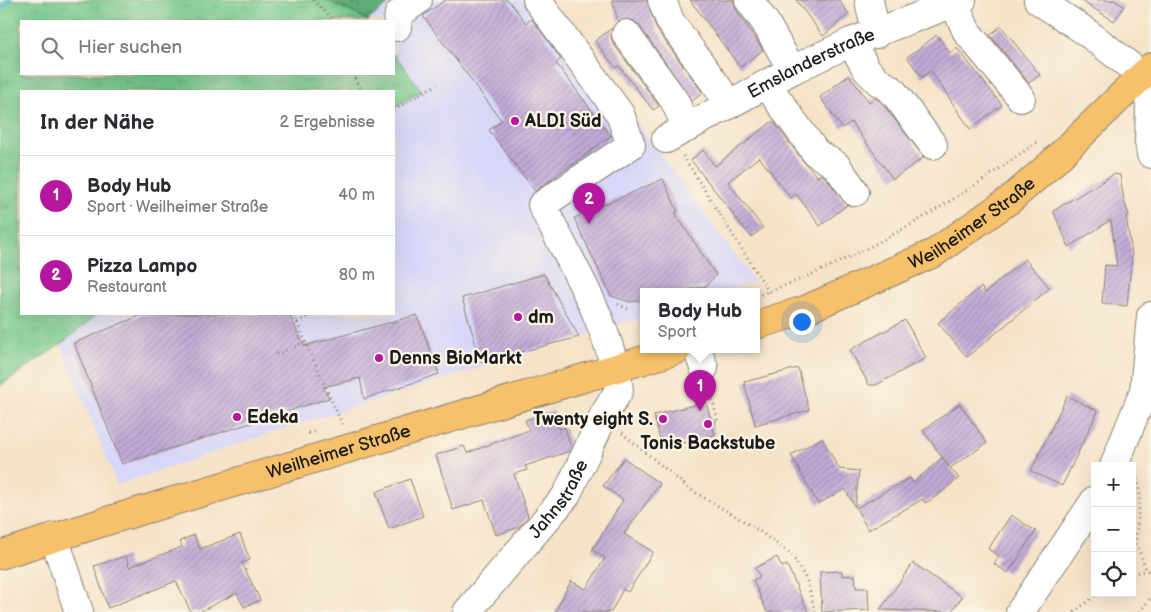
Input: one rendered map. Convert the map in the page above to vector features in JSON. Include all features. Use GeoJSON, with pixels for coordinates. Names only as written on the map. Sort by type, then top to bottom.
{"type":"FeatureCollection","features":[{"type":"Feature","properties":{"kind":"main road","name":"Weilheimer Straße"},"geometry":{"type":"LineString","coordinates":[[760,324],[805,310],[934,253],[1011,199],[1050,165],[1147,72]]}},
{"type":"Feature","properties":{"kind":"main road","name":"Weilheimer Straße"},"geometry":{"type":"LineString","coordinates":[[0,555],[667,353]]}},
{"type":"Feature","properties":{"kind":"street"},"geometry":{"type":"LineString","coordinates":[[397,26],[399,14],[418,0]]}},
{"type":"Feature","properties":{"kind":"street"},"geometry":{"type":"LineString","coordinates":[[537,0],[620,114],[631,145],[620,155],[542,205],[590,302],[610,348],[615,369]]}},
{"type":"Feature","properties":{"kind":"street"},"geometry":{"type":"LineString","coordinates":[[662,0],[670,21],[730,103]]}},
{"type":"Feature","properties":{"kind":"street"},"geometry":{"type":"LineString","coordinates":[[749,0],[765,22],[792,70]]}},
{"type":"Feature","properties":{"kind":"street"},"geometry":{"type":"LineString","coordinates":[[868,0],[864,38],[867,70],[879,82],[892,90],[933,145]]}},
{"type":"Feature","properties":{"kind":"street"},"geometry":{"type":"LineString","coordinates":[[1041,1],[1147,72],[1151,154]]}},
{"type":"Feature","properties":{"kind":"street"},"geometry":{"type":"LineString","coordinates":[[958,2],[968,32],[1021,98]]}},
{"type":"Feature","properties":{"kind":"street","name":"Emslanderstraße"},"geometry":{"type":"LineString","coordinates":[[676,134],[792,70],[864,38],[958,2]]}},
{"type":"Feature","properties":{"kind":"street"},"geometry":{"type":"LineString","coordinates":[[626,34],[674,100],[676,134]]}},
{"type":"Feature","properties":{"kind":"street"},"geometry":{"type":"LineString","coordinates":[[767,85],[816,153],[836,165],[855,192]]}},
{"type":"Feature","properties":{"kind":"street"},"geometry":{"type":"LineString","coordinates":[[1125,462],[1144,391],[1151,316]]}},
{"type":"Feature","properties":{"kind":"street","name":"Jahnstraße"},"geometry":{"type":"LineString","coordinates":[[467,612],[566,496],[604,414],[620,390],[615,369]]}},
{"type":"Feature","properties":{"kind":"street"},"geometry":{"type":"LineString","coordinates":[[1020,612],[1091,506]]}},
{"type":"Feature","properties":{"kind":"street"},"geometry":{"type":"LineString","coordinates":[[54,538],[78,612]]}},
{"type":"Feature","properties":{"kind":"path"},"geometry":{"type":"LineString","coordinates":[[313,0],[334,20]]}},
{"type":"Feature","properties":{"kind":"path"},"geometry":{"type":"LineString","coordinates":[[353,75],[361,90]]}},
{"type":"Feature","properties":{"kind":"path"},"geometry":{"type":"LineString","coordinates":[[395,109],[437,84]]}},
{"type":"Feature","properties":{"kind":"path"},"geometry":{"type":"LineString","coordinates":[[676,134],[685,162],[769,292]]}},
{"type":"Feature","properties":{"kind":"path"},"geometry":{"type":"LineString","coordinates":[[760,295],[870,248],[966,191],[1043,137]]}},
{"type":"Feature","properties":{"kind":"path"},"geometry":{"type":"LineString","coordinates":[[294,315],[343,426]]}},
{"type":"Feature","properties":{"kind":"path"},"geometry":{"type":"LineString","coordinates":[[297,322],[312,315]]}},
{"type":"Feature","properties":{"kind":"path"},"geometry":{"type":"LineString","coordinates":[[276,354],[306,342]]}},
{"type":"Feature","properties":{"kind":"path"},"geometry":{"type":"LineString","coordinates":[[701,359],[718,422],[712,423]]}},
{"type":"Feature","properties":{"kind":"path"},"geometry":{"type":"LineString","coordinates":[[604,414],[633,444],[691,490],[754,527],[792,554],[807,581],[815,612]]}},
{"type":"Feature","properties":{"kind":"path"},"geometry":{"type":"LineString","coordinates":[[1136,486],[1140,493],[1136,542],[1146,569]]}},
{"type":"Feature","properties":{"kind":"path"},"geometry":{"type":"LineString","coordinates":[[1136,572],[1146,569],[1151,570]]}},
{"type":"Feature","properties":{"kind":"path"},"geometry":{"type":"LineString","coordinates":[[1074,612],[1094,597]]}},
{"type":"Feature","properties":{"kind":"path"},"geometry":{"type":"LineString","coordinates":[[1140,612],[1151,597]]}},
{"type":"Feature","properties":{"kind":"shaded area"},"geometry":{"type":"Polygon","coordinates":[[[394,0],[546,0],[755,282],[736,288],[640,288],[640,318],[276,431],[117,485],[61,344],[97,315],[395,315],[395,106],[422,91],[395,55],[395,20],[368,20],[394,0]]]}},
{"type":"Feature","properties":{"kind":"green space"},"geometry":{"type":"Polygon","coordinates":[[[10,0],[327,0],[367,20],[20,20],[20,75],[395,75],[395,55],[422,91],[395,106],[395,90],[20,90],[20,315],[97,315],[61,344],[0,386],[0,9],[10,0]]]}},
{"type":"Feature","properties":{"kind":"green space"},"geometry":{"type":"Polygon","coordinates":[[[327,0],[394,0],[368,20],[327,0]]]}},
{"type":"Feature","properties":{"kind":"building"},"geometry":{"type":"Polygon","coordinates":[[[445,0],[508,0],[526,23],[532,19],[561,59],[556,63],[611,136],[535,191],[489,130],[502,121],[423,16],[445,0]]]}},
{"type":"Feature","properties":{"kind":"building"},"geometry":{"type":"Polygon","coordinates":[[[612,0],[647,0],[657,30],[703,93],[692,101],[639,25],[632,20],[618,21],[612,0]]]}},
{"type":"Feature","properties":{"kind":"building"},"geometry":{"type":"Polygon","coordinates":[[[690,0],[734,0],[736,9],[763,50],[740,67],[690,0]]]}},
{"type":"Feature","properties":{"kind":"building"},"geometry":{"type":"Polygon","coordinates":[[[796,0],[839,0],[849,14],[823,36],[796,0]]]}},
{"type":"Feature","properties":{"kind":"building"},"geometry":{"type":"Polygon","coordinates":[[[1080,0],[1114,0],[1124,6],[1114,21],[1080,0]]]}},
{"type":"Feature","properties":{"kind":"building"},"geometry":{"type":"Polygon","coordinates":[[[1001,26],[1040,75],[1029,83],[990,35],[1001,26]]]}},
{"type":"Feature","properties":{"kind":"building"},"geometry":{"type":"Polygon","coordinates":[[[612,28],[611,36],[613,43],[659,106],[653,110],[619,66],[616,68],[595,41],[612,28]]]}},
{"type":"Feature","properties":{"kind":"building"},"geometry":{"type":"Polygon","coordinates":[[[937,35],[950,53],[957,48],[1002,105],[970,129],[931,71],[922,77],[907,57],[937,35]]]}},
{"type":"Feature","properties":{"kind":"building"},"geometry":{"type":"Polygon","coordinates":[[[849,75],[869,102],[875,98],[881,102],[924,157],[893,179],[851,122],[842,128],[820,97],[849,75]]]}},
{"type":"Feature","properties":{"kind":"building"},"geometry":{"type":"Polygon","coordinates":[[[773,121],[804,162],[818,177],[821,174],[825,177],[847,205],[820,226],[796,194],[791,198],[759,157],[728,182],[763,228],[751,237],[691,160],[703,150],[715,166],[773,121]]]}},
{"type":"Feature","properties":{"kind":"building"},"geometry":{"type":"Polygon","coordinates":[[[1114,174],[1120,175],[1124,201],[1129,215],[1126,216],[1132,254],[1127,306],[1102,303],[1105,265],[1117,266],[1111,220],[1069,247],[1053,211],[1114,174]]]}},
{"type":"Feature","properties":{"kind":"building"},"geometry":{"type":"Polygon","coordinates":[[[663,179],[678,212],[675,213],[716,275],[706,286],[696,288],[640,288],[640,301],[630,302],[611,296],[574,218],[663,179]]]}},
{"type":"Feature","properties":{"kind":"building"},"geometry":{"type":"Polygon","coordinates":[[[1025,259],[1050,288],[967,357],[938,323],[981,287],[985,293],[1025,259]]]}},
{"type":"Feature","properties":{"kind":"building","name":"dm"},"geometry":{"type":"Polygon","coordinates":[[[544,274],[579,337],[481,362],[462,298],[544,274]]]}},
{"type":"Feature","properties":{"kind":"building"},"geometry":{"type":"Polygon","coordinates":[[[142,315],[289,315],[304,346],[417,315],[439,374],[364,399],[360,378],[323,387],[329,398],[122,464],[74,343],[142,315]]]}},
{"type":"Feature","properties":{"kind":"building"},"geometry":{"type":"Polygon","coordinates":[[[905,320],[926,358],[876,385],[869,385],[850,350],[905,320]]]}},
{"type":"Feature","properties":{"kind":"building"},"geometry":{"type":"Polygon","coordinates":[[[798,368],[809,410],[755,425],[744,382],[798,368]]]}},
{"type":"Feature","properties":{"kind":"building"},"geometry":{"type":"Polygon","coordinates":[[[1067,396],[1098,411],[1062,486],[1031,471],[1067,396]]]}},
{"type":"Feature","properties":{"kind":"building"},"geometry":{"type":"Polygon","coordinates":[[[706,402],[715,435],[662,448],[654,415],[706,402]]]}},
{"type":"Feature","properties":{"kind":"building"},"geometry":{"type":"Polygon","coordinates":[[[960,404],[987,443],[950,468],[959,478],[937,496],[925,503],[923,499],[868,530],[856,508],[910,478],[913,483],[942,458],[949,467],[923,430],[960,404]]]}},
{"type":"Feature","properties":{"kind":"building"},"geometry":{"type":"Polygon","coordinates":[[[553,411],[559,429],[565,427],[571,448],[570,451],[525,466],[527,470],[514,474],[528,516],[519,527],[496,535],[484,500],[453,510],[436,455],[464,446],[467,453],[529,430],[525,420],[553,411]]]}},
{"type":"Feature","properties":{"kind":"building"},"geometry":{"type":"Polygon","coordinates":[[[822,438],[839,469],[859,471],[855,507],[845,489],[818,504],[791,455],[822,438]]]}},
{"type":"Feature","properties":{"kind":"building"},"geometry":{"type":"Polygon","coordinates":[[[624,458],[660,484],[624,534],[653,552],[628,592],[623,589],[611,612],[555,612],[571,581],[586,589],[605,558],[592,550],[623,500],[603,486],[624,458]]]}},
{"type":"Feature","properties":{"kind":"building"},"geometry":{"type":"Polygon","coordinates":[[[410,479],[423,516],[389,529],[376,492],[410,479]]]}},
{"type":"Feature","properties":{"kind":"building"},"geometry":{"type":"Polygon","coordinates":[[[1011,515],[1036,531],[1008,573],[994,564],[999,556],[988,549],[1011,515]]]}},
{"type":"Feature","properties":{"kind":"building"},"geometry":{"type":"Polygon","coordinates":[[[240,534],[250,560],[242,563],[260,600],[244,607],[237,593],[199,612],[191,612],[176,581],[108,608],[94,566],[126,556],[129,567],[182,547],[180,541],[194,535],[200,549],[240,534]]]}},
{"type":"Feature","properties":{"kind":"building"},"geometry":{"type":"Polygon","coordinates":[[[777,557],[782,567],[787,565],[808,612],[767,612],[753,580],[760,577],[755,568],[777,557]]]}},
{"type":"Feature","properties":{"kind":"building"},"geometry":{"type":"Polygon","coordinates":[[[913,563],[962,597],[951,612],[880,610],[913,563]]]}},
{"type":"Feature","properties":{"kind":"building"},"geometry":{"type":"Polygon","coordinates":[[[842,571],[842,576],[855,575],[856,588],[868,588],[869,610],[822,612],[820,572],[842,571]]]}},
{"type":"Feature","properties":{"kind":"waterway"},"geometry":{"type":"LineString","coordinates":[[0,8],[9,0]]}},
{"type":"Feature","properties":{"kind":"place","name":"ALDI Süd"},"geometry":{"type":"Point","coordinates":[515,121]}},
{"type":"Feature","properties":{"kind":"place","name":"Pizza Lampo"},"geometry":{"type":"Point","coordinates":[589,224]}},
{"type":"Feature","properties":{"kind":"place","name":"dm"},"geometry":{"type":"Point","coordinates":[518,317]}},
{"type":"Feature","properties":{"kind":"place","name":"Denns BioMarkt"},"geometry":{"type":"Point","coordinates":[379,358]}},
{"type":"Feature","properties":{"kind":"place","name":"Body Hub"},"geometry":{"type":"Point","coordinates":[700,411]}},
{"type":"Feature","properties":{"kind":"place","name":"Edeka"},"geometry":{"type":"Point","coordinates":[237,417]}},
{"type":"Feature","properties":{"kind":"place","name":"Twenty eight S."},"geometry":{"type":"Point","coordinates":[663,419]}},
{"type":"Feature","properties":{"kind":"place","name":"Tonis Backstube"},"geometry":{"type":"Point","coordinates":[708,424]}}]}
